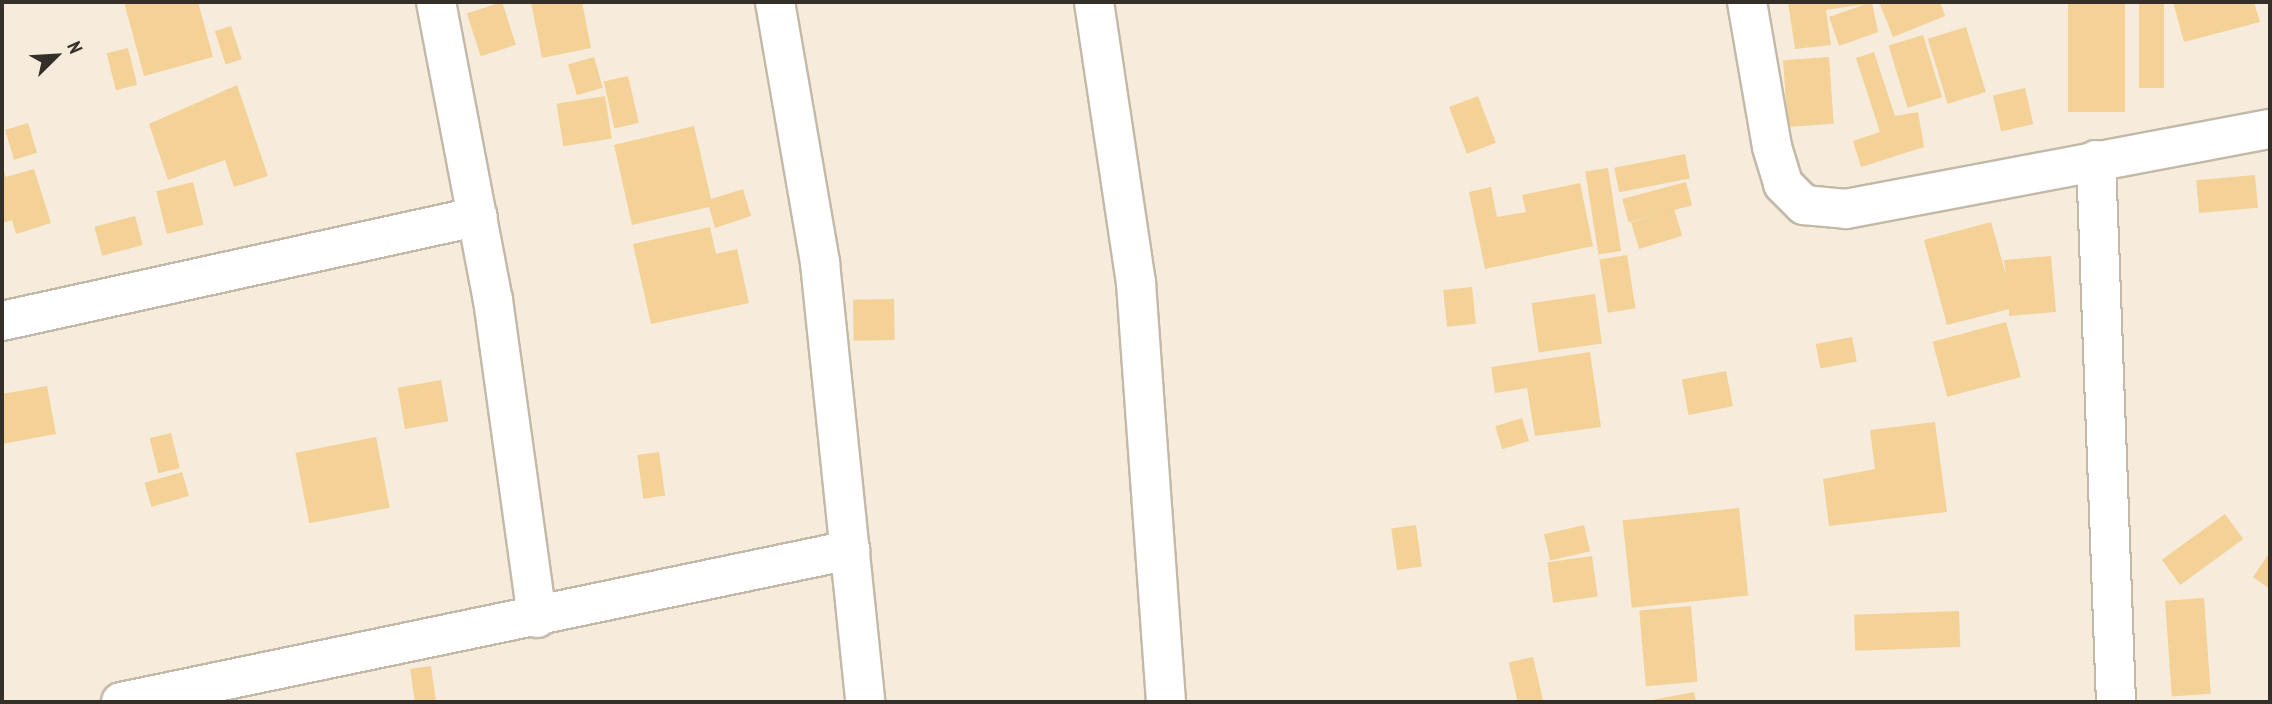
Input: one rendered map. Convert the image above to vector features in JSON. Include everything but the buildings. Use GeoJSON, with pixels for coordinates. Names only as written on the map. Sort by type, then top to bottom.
{"type":"FeatureCollection","features":[{"type":"Feature","properties":{"kind":"street"},"geometry":{"type":"LineString","coordinates":[[436,2],[478,216],[537,618]]}},
{"type":"Feature","properties":{"kind":"street"},"geometry":{"type":"LineString","coordinates":[[775,2],[820,263],[865,702]]}},
{"type":"Feature","properties":{"kind":"street"},"geometry":{"type":"LineString","coordinates":[[1094,2],[1136,284],[1166,702]]}},
{"type":"Feature","properties":{"kind":"street"},"geometry":{"type":"LineString","coordinates":[[1747,2],[1772,147],[1783,184],[1804,205],[1846,209],[2270,129]]}},
{"type":"Feature","properties":{"kind":"street"},"geometry":{"type":"LineString","coordinates":[[2096,160],[2116,702]]}},
{"type":"Feature","properties":{"kind":"street"},"geometry":{"type":"LineString","coordinates":[[2,321],[478,216]]}},
{"type":"Feature","properties":{"kind":"street"},"geometry":{"type":"LineString","coordinates":[[121,702],[537,618],[850,550]]}}]}
